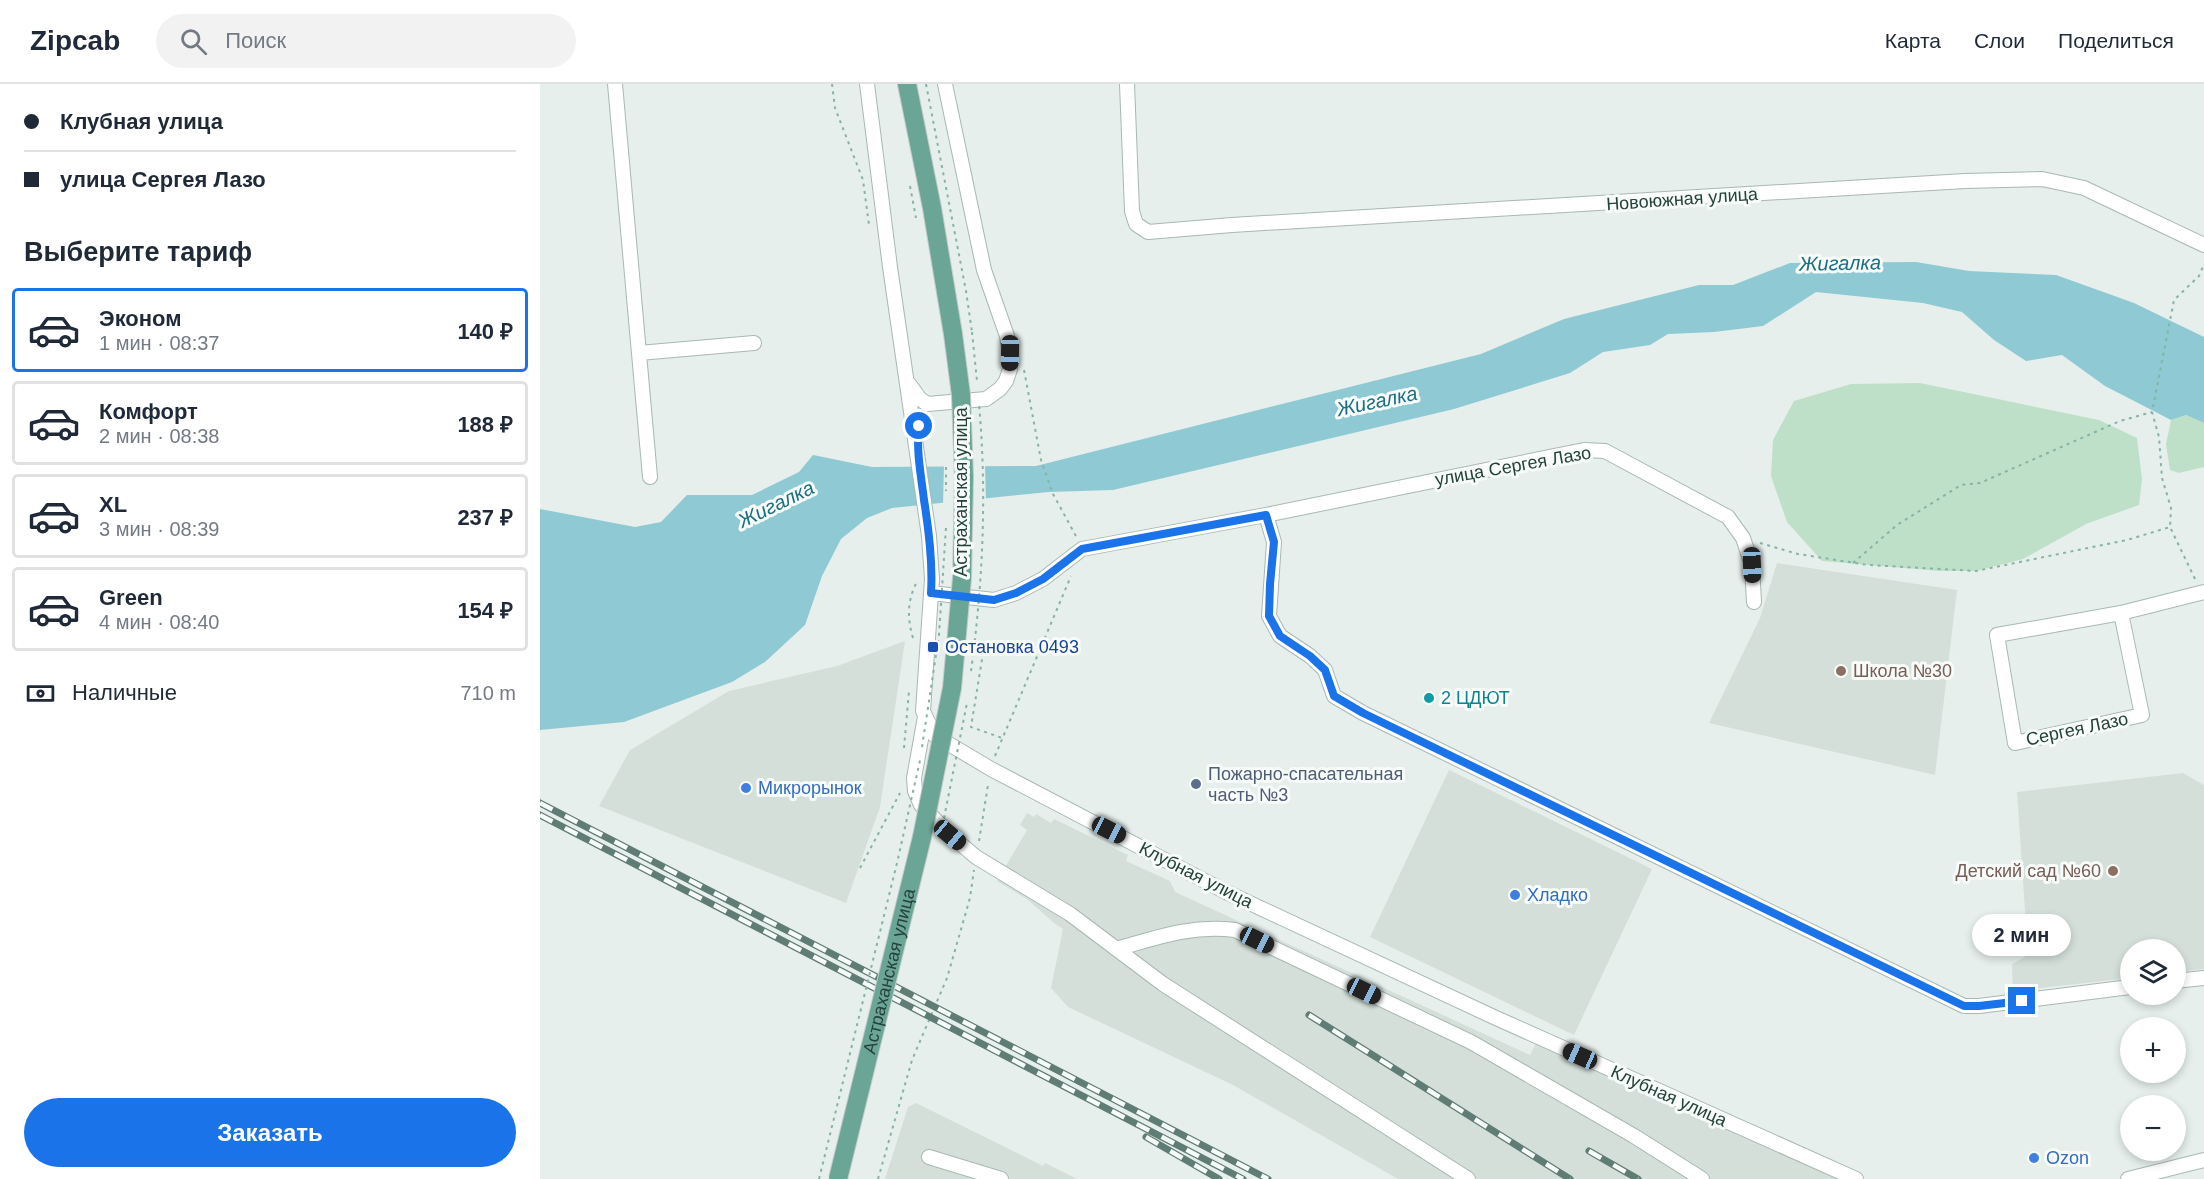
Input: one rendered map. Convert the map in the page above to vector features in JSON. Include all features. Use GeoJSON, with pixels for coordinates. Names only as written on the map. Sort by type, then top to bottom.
{"type":"FeatureCollection","features":[{"type":"Feature","properties":{"kind":"main road","name":"Астраханская улица"},"geometry":{"type":"LineString","coordinates":[[838,1179],[922,837],[952,688],[962,578],[964,477],[961,395],[932,208],[907,84]]}},
{"type":"Feature","properties":{"kind":"street"},"geometry":{"type":"LineString","coordinates":[[615,84],[650,477]]}},
{"type":"Feature","properties":{"kind":"street"},"geometry":{"type":"LineString","coordinates":[[867,84],[932,564],[925,717],[914,778],[915,791],[921,805],[950,835],[976,857],[1070,914],[1163,984],[1468,1179]]}},
{"type":"Feature","properties":{"kind":"street"},"geometry":{"type":"LineString","coordinates":[[908,382],[915,394],[927,404],[986,399],[1000,389],[1010,369],[1007,336],[984,270],[945,84]]}},
{"type":"Feature","properties":{"kind":"street","name":"Новоюжная улица"},"geometry":{"type":"LineString","coordinates":[[1127,84],[1132,211],[1137,224],[1148,232],[1965,181],[2042,179],[2084,188],[2204,245]]}},
{"type":"Feature","properties":{"kind":"street"},"geometry":{"type":"LineString","coordinates":[[639,352],[754,343]]}},
{"type":"Feature","properties":{"kind":"street"},"geometry":{"type":"LineString","coordinates":[[917,448],[919,426],[927,404]]}},
{"type":"Feature","properties":{"kind":"street","name":"улица Сергея Лазо"},"geometry":{"type":"LineString","coordinates":[[931,593],[994,600],[1016,593],[1043,579],[1082,549],[1266,515],[1584,450],[1605,451],[1728,518],[1743,538],[1752,565],[1754,602]]}},
{"type":"Feature","properties":{"kind":"street"},"geometry":{"type":"LineString","coordinates":[[1266,515],[1274,542],[1269,616],[1280,636],[1310,656],[1325,670],[1334,696],[1363,713],[1964,1006],[2120,988]]}},
{"type":"Feature","properties":{"kind":"street"},"geometry":{"type":"LineString","coordinates":[[2121,612],[2203,592]]}},
{"type":"Feature","properties":{"kind":"street","name":"Сергея Лазо"},"geometry":{"type":"LineString","coordinates":[[2121,612],[2142,715],[2015,743],[1997,635],[2121,612]]}},
{"type":"Feature","properties":{"kind":"street","name":"Клубная улица"},"geometry":{"type":"LineString","coordinates":[[925,717],[934,735],[991,769],[1226,892],[1496,1018],[1856,1179]]}},
{"type":"Feature","properties":{"kind":"street"},"geometry":{"type":"LineString","coordinates":[[1116,949],[1189,929],[1210,927],[1235,930],[1471,1042],[1634,1136],[1702,1179]]}},
{"type":"Feature","properties":{"kind":"street"},"geometry":{"type":"LineString","coordinates":[[2186,980],[2204,978]]}},
{"type":"Feature","properties":{"kind":"street"},"geometry":{"type":"LineString","coordinates":[[929,1157],[1001,1179]]}},
{"type":"Feature","properties":{"kind":"street"},"geometry":{"type":"LineString","coordinates":[[2128,1179],[2204,1160]]}},
{"type":"Feature","properties":{"kind":"path"},"geometry":{"type":"LineString","coordinates":[[832,84],[835,108],[863,180],[870,228]]}},
{"type":"Feature","properties":{"kind":"path"},"geometry":{"type":"LineString","coordinates":[[926,84],[972,332]]}},
{"type":"Feature","properties":{"kind":"path"},"geometry":{"type":"LineString","coordinates":[[909,184],[916,217]]}},
{"type":"Feature","properties":{"kind":"path"},"geometry":{"type":"LineString","coordinates":[[2203,592],[2170,527],[2171,508],[2162,478],[2159,437],[2152,412],[2174,300],[2199,276],[2204,264]]}},
{"type":"Feature","properties":{"kind":"path"},"geometry":{"type":"LineString","coordinates":[[1853,562],[1897,525],[1960,485],[1980,483],[2120,422],[2152,412]]}},
{"type":"Feature","properties":{"kind":"path"},"geometry":{"type":"LineString","coordinates":[[878,1179],[912,1060],[947,978],[970,898],[991,769],[1082,549],[1053,494],[1041,460]]}},
{"type":"Feature","properties":{"kind":"path"},"geometry":{"type":"LineString","coordinates":[[946,467],[946,498]]}},
{"type":"Feature","properties":{"kind":"path"},"geometry":{"type":"LineString","coordinates":[[819,1179],[897,862],[922,750],[939,635],[946,518]]}},
{"type":"Feature","properties":{"kind":"path"},"geometry":{"type":"LineString","coordinates":[[1743,538],[1798,554],[1853,562],[1976,572],[2127,540],[2170,527]]}},
{"type":"Feature","properties":{"kind":"path"},"geometry":{"type":"LineString","coordinates":[[914,640],[908,622],[911,592],[921,575]]}},
{"type":"Feature","properties":{"kind":"path"},"geometry":{"type":"LineString","coordinates":[[974,646],[984,647],[971,727],[1002,738]]}},
{"type":"Feature","properties":{"kind":"path"},"geometry":{"type":"LineString","coordinates":[[904,751],[910,684]]}},
{"type":"Feature","properties":{"kind":"path"},"geometry":{"type":"LineString","coordinates":[[860,868],[900,796],[901,785]]}},
{"type":"Feature","properties":{"kind":"shaded area","name":"Школа №30"},"geometry":{"type":"Polygon","coordinates":[[[1777,563],[1957,590],[1935,775],[1709,723],[1760,618],[1777,563]]]}},
{"type":"Feature","properties":{"kind":"shaded area","name":"Микрорынок"},"geometry":{"type":"Polygon","coordinates":[[[905,641],[880,807],[846,903],[599,806],[630,750],[729,691],[837,666],[905,641]]]}},
{"type":"Feature","properties":{"kind":"shaded area","name":"Хладко"},"geometry":{"type":"Polygon","coordinates":[[[1449,770],[1652,869],[1574,1035],[1370,937],[1449,770]]]}},
{"type":"Feature","properties":{"kind":"shaded area","name":"Детский сад №60"},"geometry":{"type":"Polygon","coordinates":[[[2183,773],[2204,785],[2204,969],[2186,971],[2186,939],[2120,939],[2120,979],[2013,991],[2012,964],[2028,955],[2017,792],[2183,773]]]}},
{"type":"Feature","properties":{"kind":"shaded area"},"geometry":{"type":"Polygon","coordinates":[[[1027,813],[1034,817],[1036,814],[1051,823],[1054,819],[1128,855],[1126,861],[1170,881],[1175,892],[1530,1055],[1537,1041],[1844,1179],[1398,1179],[1233,1085],[1068,1007],[1051,988],[1063,929],[1028,900],[997,881],[1027,830],[1020,825],[1027,813]]]}},
{"type":"Feature","properties":{"kind":"shaded area"},"geometry":{"type":"Polygon","coordinates":[[[916,1103],[1043,1166],[1045,1163],[1077,1179],[885,1179],[908,1107],[916,1103]]]}},
{"type":"Feature","properties":{"kind":"green space"},"geometry":{"type":"Polygon","coordinates":[[[1920,383],[2099,420],[2137,438],[2142,479],[2139,505],[2086,524],[2023,559],[1976,571],[1940,571],[1822,561],[1787,522],[1771,476],[1773,440],[1794,401],[1851,384],[1920,383]]]}},
{"type":"Feature","properties":{"kind":"green space"},"geometry":{"type":"Polygon","coordinates":[[[2186,415],[2204,423],[2204,467],[2179,473],[2170,470],[2166,444],[2171,420],[2186,415]]]}},
{"type":"Feature","properties":{"kind":"water","name":"Жигалка"},"geometry":{"type":"Polygon","coordinates":[[[1916,262],[1969,271],[2056,275],[2134,303],[2204,337],[2204,423],[2186,415],[2171,420],[2105,386],[2062,355],[2026,361],[1994,340],[1962,312],[1923,303],[1816,292],[1763,326],[1714,332],[1668,334],[1650,345],[1603,352],[1570,373],[1454,409],[1113,490],[1048,492],[892,508],[867,518],[841,539],[822,576],[805,625],[765,662],[732,682],[624,722],[540,730],[540,509],[635,527],[661,522],[687,495],[752,495],[799,472],[813,455],[872,467],[1036,466],[1481,354],[1564,319],[1699,285],[1733,285],[1790,263],[1916,262]]]}},
{"type":"Feature","properties":{"kind":"pier"},"geometry":{"type":"Polygon","coordinates":[[[944,464],[985,464],[986,502],[943,506],[944,464]]]}},
{"type":"Feature","properties":{"kind":"railway"},"geometry":{"type":"LineString","coordinates":[[540,803],[1268,1179]]}},
{"type":"Feature","properties":{"kind":"railway"},"geometry":{"type":"LineString","coordinates":[[540,815],[1243,1179]]}},
{"type":"Feature","properties":{"kind":"railway"},"geometry":{"type":"LineString","coordinates":[[1309,1015],[1570,1179]]}},
{"type":"Feature","properties":{"kind":"railway"},"geometry":{"type":"LineString","coordinates":[[1146,1137],[1219,1179]]}},
{"type":"Feature","properties":{"kind":"railway"},"geometry":{"type":"LineString","coordinates":[[1589,1151],[1638,1179]]}},
{"type":"Feature","properties":{"kind":"place","name":"Остановка 0493"},"geometry":{"type":"Point","coordinates":[933,647]}},
{"type":"Feature","properties":{"kind":"place","name":"Школа №30"},"geometry":{"type":"Point","coordinates":[1841,671]}},
{"type":"Feature","properties":{"kind":"place","name":"2 ЦДЮТ"},"geometry":{"type":"Point","coordinates":[1429,698]}},
{"type":"Feature","properties":{"kind":"place","name":"Пожарно-спасательная часть №3"},"geometry":{"type":"Point","coordinates":[1196,784]}},
{"type":"Feature","properties":{"kind":"place","name":"Микрорынок"},"geometry":{"type":"Point","coordinates":[746,788]}},
{"type":"Feature","properties":{"kind":"place","name":"Детский сад №60"},"geometry":{"type":"Point","coordinates":[2113,871]}},
{"type":"Feature","properties":{"kind":"place","name":"Хладко"},"geometry":{"type":"Point","coordinates":[1515,895]}},
{"type":"Feature","properties":{"kind":"place","name":"Ozon"},"geometry":{"type":"Point","coordinates":[2034,1158]}},
{"type":"Feature","properties":{"kind":"route"},"geometry":{"type":"LineString","coordinates":[[919,426],[917,448],[932,564],[931,593],[994,600],[1016,593],[1043,579],[1082,549],[1266,515],[1274,542],[1269,616],[1280,636],[1310,656],[1325,670],[1334,696],[1363,713],[1964,1006],[2022,1001]]}}]}
